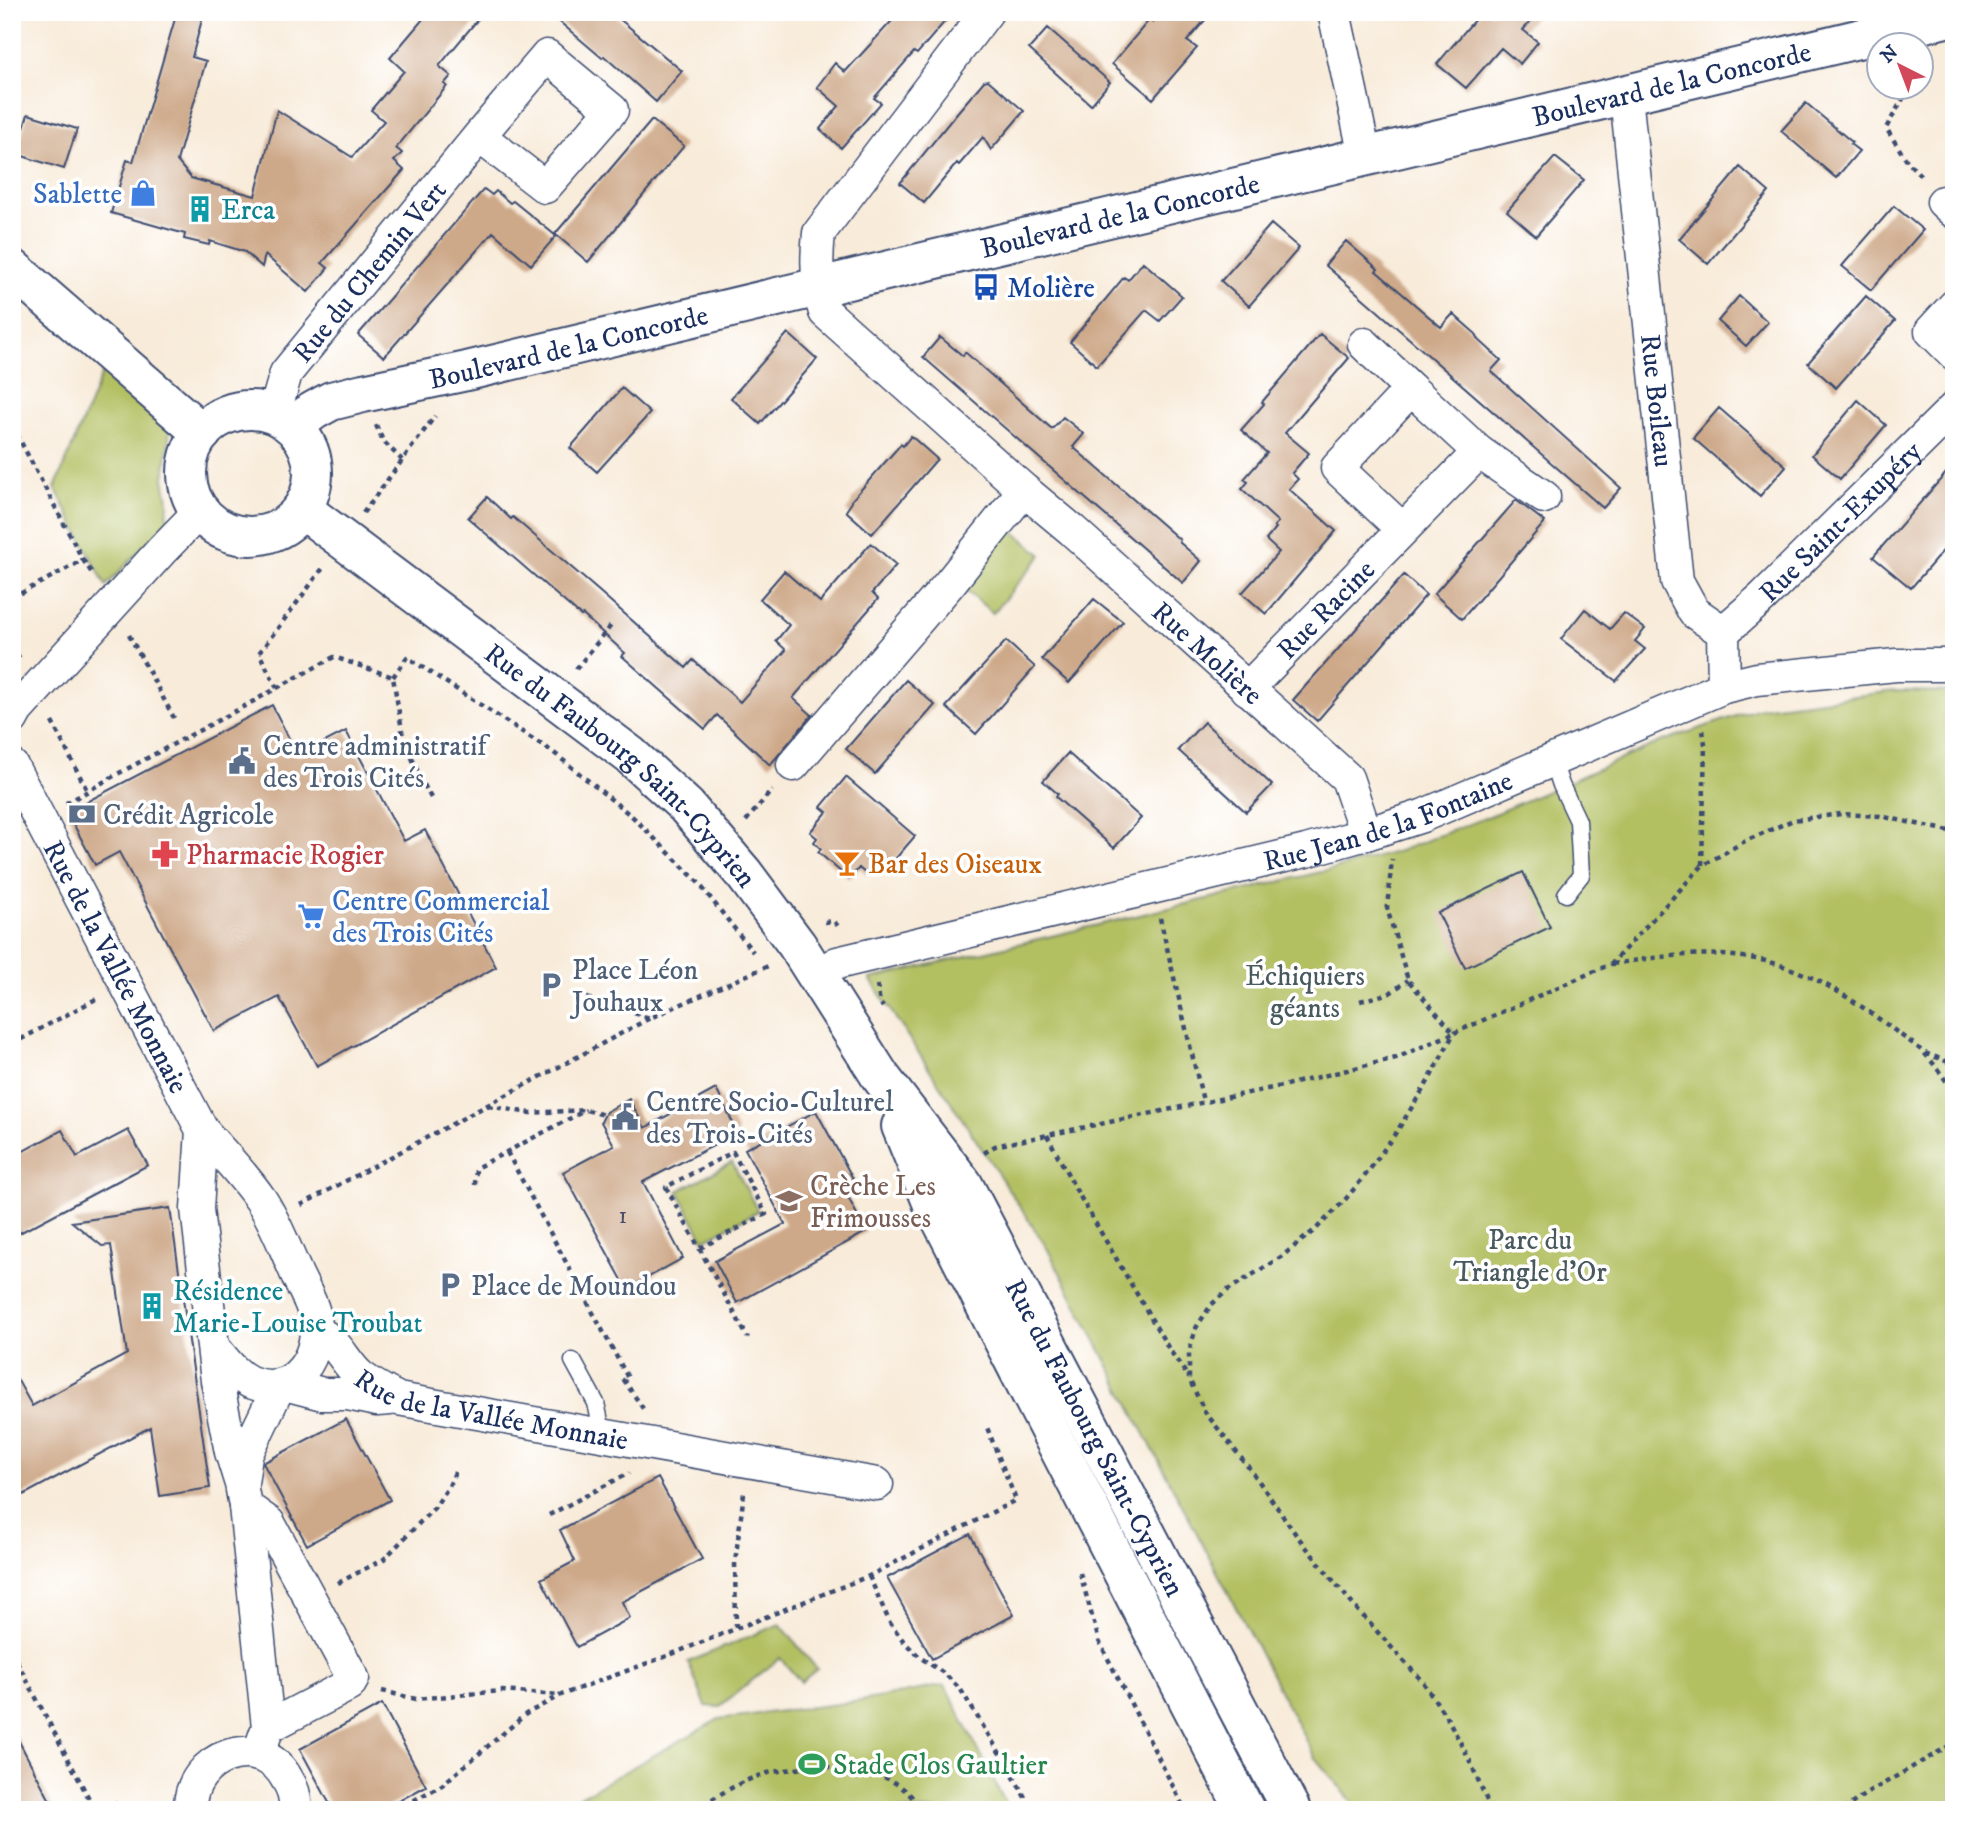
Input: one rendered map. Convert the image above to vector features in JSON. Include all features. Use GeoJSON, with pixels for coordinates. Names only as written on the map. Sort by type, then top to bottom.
{"type":"FeatureCollection","features":[{"type":"Feature","properties":{"kind":"street","name":"Rue Molière"},"geometry":{"type":"LineString","coordinates":[[987,12],[819,233],[816,264],[821,303],[825,312],[1347,778],[1381,829]]}},
{"type":"Feature","properties":{"kind":"street"},"geometry":{"type":"LineString","coordinates":[[1334,12],[1365,156]]}},
{"type":"Feature","properties":{"kind":"street","name":"Boulevard de la Concorde"},"geometry":{"type":"LineString","coordinates":[[284,421],[313,411],[331,401],[494,365],[1954,16]]}},
{"type":"Feature","properties":{"kind":"street","name":"Rue Boileau"},"geometry":{"type":"LineString","coordinates":[[1626,96],[1677,581],[1694,612],[1723,632]]}},
{"type":"Feature","properties":{"kind":"street","name":"Rue du Chemin Vert"},"geometry":{"type":"LineString","coordinates":[[284,421],[286,373],[479,136]]}},
{"type":"Feature","properties":{"kind":"street"},"geometry":{"type":"LineString","coordinates":[[12,268],[202,433]]}},
{"type":"Feature","properties":{"kind":"street"},"geometry":{"type":"LineString","coordinates":[[1954,306],[1931,331],[1954,354]]}},
{"type":"Feature","properties":{"kind":"street"},"geometry":{"type":"LineString","coordinates":[[1364,344],[1479,452],[1544,496]]}},
{"type":"Feature","properties":{"kind":"street"},"geometry":{"type":"LineString","coordinates":[[1402,530],[1336,468],[1411,389]]}},
{"type":"Feature","properties":{"kind":"street","name":"Rue Saint-Exupéry"},"geometry":{"type":"LineString","coordinates":[[1723,632],[1762,598],[1954,408]]}},
{"type":"Feature","properties":{"kind":"street"},"geometry":{"type":"LineString","coordinates":[[255,410],[284,421],[308,447],[313,472],[312,485],[302,509],[276,530],[260,535],[243,536],[212,523],[200,511],[192,497],[188,464],[192,447],[216,420],[235,412],[255,410]]}},
{"type":"Feature","properties":{"kind":"street","name":"Rue Racine"},"geometry":{"type":"LineString","coordinates":[[1247,689],[1479,452]]}},
{"type":"Feature","properties":{"kind":"street"},"geometry":{"type":"LineString","coordinates":[[783,777],[948,584],[1024,490]]}},
{"type":"Feature","properties":{"kind":"street","name":"Rue du Faubourg Saint-Cyprien"},"geometry":{"type":"LineString","coordinates":[[302,509],[630,755],[686,806],[723,848],[807,960],[880,1076],[963,1184],[1290,1810]]}},
{"type":"Feature","properties":{"kind":"street"},"geometry":{"type":"LineString","coordinates":[[14,712],[200,511]]}},
{"type":"Feature","properties":{"kind":"street"},"geometry":{"type":"LineString","coordinates":[[1712,692],[1723,632]]}},
{"type":"Feature","properties":{"kind":"street","name":"Rue Jean de la Fontaine"},"geometry":{"type":"LineString","coordinates":[[807,960],[837,963],[1306,851],[1381,829],[1422,816],[1712,692],[1757,679],[1896,665],[1954,665]]}},
{"type":"Feature","properties":{"kind":"street","name":"Rue de la Vallée Monnaie"},"geometry":{"type":"LineString","coordinates":[[12,766],[202,1130],[262,1202],[313,1310],[317,1332],[330,1338],[360,1376],[398,1399],[877,1484]]}},
{"type":"Feature","properties":{"kind":"street","name":"Rue du Faubourg Saint-Cyprien"},"geometry":{"type":"LineString","coordinates":[[880,1076],[932,1202],[1245,1810]]}},
{"type":"Feature","properties":{"kind":"street"},"geometry":{"type":"LineString","coordinates":[[190,1810],[195,1782],[206,1767],[222,1757],[240,1753],[263,1741],[349,1685],[353,1678],[269,1523],[243,1495],[231,1452],[217,1381],[197,1209],[202,1130]]}},
{"type":"Feature","properties":{"kind":"street"},"geometry":{"type":"LineString","coordinates":[[197,1209],[212,1194],[231,1187],[252,1189]]}},
{"type":"Feature","properties":{"kind":"street"},"geometry":{"type":"LineString","coordinates":[[297,1808],[285,1773],[273,1762],[263,1741],[243,1495],[246,1455],[282,1385],[299,1373],[310,1356],[317,1332]]}},
{"type":"Feature","properties":{"kind":"street"},"geometry":{"type":"LineString","coordinates":[[215,1349],[234,1372],[248,1381],[323,1394],[348,1394],[377,1400],[398,1399]]}},
{"type":"Feature","properties":{"kind":"lane"},"geometry":{"type":"LineString","coordinates":[[1553,761],[1578,821],[1581,875],[1566,894]]}},
{"type":"Feature","properties":{"kind":"lane"},"geometry":{"type":"LineString","coordinates":[[573,1361],[596,1403],[603,1435]]}},
{"type":"Feature","properties":{"kind":"path"},"geometry":{"type":"LineString","coordinates":[[1901,102],[1886,128],[1908,161],[1948,207]]}},
{"type":"Feature","properties":{"kind":"path"},"geometry":{"type":"LineString","coordinates":[[12,425],[83,560]]}},
{"type":"Feature","properties":{"kind":"path"},"geometry":{"type":"LineString","coordinates":[[278,688],[259,653],[402,460]]}},
{"type":"Feature","properties":{"kind":"path"},"geometry":{"type":"LineString","coordinates":[[583,659],[613,623]]}},
{"type":"Feature","properties":{"kind":"path"},"geometry":{"type":"LineString","coordinates":[[88,792],[120,772],[334,657],[393,677]]}},
{"type":"Feature","properties":{"kind":"path"},"geometry":{"type":"LineString","coordinates":[[431,798],[402,736],[393,677],[407,657],[553,752],[634,818],[696,881],[766,968]]}},
{"type":"Feature","properties":{"kind":"path"},"geometry":{"type":"LineString","coordinates":[[1702,866],[1705,744],[1712,692]]}},
{"type":"Feature","properties":{"kind":"path"},"geometry":{"type":"LineString","coordinates":[[749,818],[783,777]]}},
{"type":"Feature","properties":{"kind":"path"},"geometry":{"type":"LineString","coordinates":[[1611,964],[1702,866],[1745,841],[1793,820],[1841,814],[1880,816],[1954,832]]}},
{"type":"Feature","properties":{"kind":"path"},"geometry":{"type":"LineString","coordinates":[[1381,829],[1387,908],[1408,980],[1454,1033]]}},
{"type":"Feature","properties":{"kind":"path"},"geometry":{"type":"LineString","coordinates":[[1153,887],[1203,1101]]}},
{"type":"Feature","properties":{"kind":"path"},"geometry":{"type":"LineString","coordinates":[[977,1157],[995,1146],[1282,1086],[1396,1058],[1611,964],[1672,954],[1710,954],[1758,959],[1792,970],[1853,1001],[1924,1053],[1954,1091]]}},
{"type":"Feature","properties":{"kind":"path"},"geometry":{"type":"LineString","coordinates":[[272,1221],[650,1018],[766,968],[807,960]]}},
{"type":"Feature","properties":{"kind":"path"},"geometry":{"type":"LineString","coordinates":[[1360,1001],[1390,993],[1408,980]]}},
{"type":"Feature","properties":{"kind":"path"},"geometry":{"type":"LineString","coordinates":[[12,1044],[125,984]]}},
{"type":"Feature","properties":{"kind":"path"},"geometry":{"type":"LineString","coordinates":[[577,995],[650,1018]]}},
{"type":"Feature","properties":{"kind":"path"},"geometry":{"type":"LineString","coordinates":[[1189,1379],[1189,1352],[1196,1328],[1211,1304],[1228,1290],[1281,1258],[1344,1201],[1397,1131],[1454,1033]]}},
{"type":"Feature","properties":{"kind":"path"},"geometry":{"type":"LineString","coordinates":[[1924,1053],[1954,1064]]}},
{"type":"Feature","properties":{"kind":"path"},"geometry":{"type":"LineString","coordinates":[[487,1106],[530,1112],[586,1110],[604,1115]]}},
{"type":"Feature","properties":{"kind":"path"},"geometry":{"type":"LineString","coordinates":[[475,1185],[476,1168],[586,1110]]}},
{"type":"Feature","properties":{"kind":"path"},"geometry":{"type":"LineString","coordinates":[[1046,1135],[1189,1379],[1205,1412],[1253,1473],[1297,1536],[1354,1606],[1423,1682],[1449,1721],[1491,1810]]}},
{"type":"Feature","properties":{"kind":"path"},"geometry":{"type":"LineString","coordinates":[[700,1248],[766,1214],[733,1152],[666,1187],[748,1338]]}},
{"type":"Feature","properties":{"kind":"path"},"geometry":{"type":"LineString","coordinates":[[396,1810],[442,1785],[526,1714],[561,1696],[869,1576],[1016,1500],[986,1424]]}},
{"type":"Feature","properties":{"kind":"path"},"geometry":{"type":"LineString","coordinates":[[736,1628],[735,1562],[747,1462]]}},
{"type":"Feature","properties":{"kind":"path"},"geometry":{"type":"LineString","coordinates":[[310,1598],[384,1559],[435,1507],[456,1470]]}},
{"type":"Feature","properties":{"kind":"path"},"geometry":{"type":"LineString","coordinates":[[869,1576],[890,1623],[905,1643],[961,1690],[1032,1810]]}},
{"type":"Feature","properties":{"kind":"path"},"geometry":{"type":"LineString","coordinates":[[12,1652],[96,1810],[113,1801],[120,1810]]}},
{"type":"Feature","properties":{"kind":"path"},"geometry":{"type":"LineString","coordinates":[[353,1678],[383,1691],[416,1699],[501,1691],[561,1696]]}},
{"type":"Feature","properties":{"kind":"path"},"geometry":{"type":"LineString","coordinates":[[1843,1810],[1954,1743]]}},
{"type":"Feature","properties":{"kind":"path"},"geometry":{"type":"LineString","coordinates":[[695,1810],[727,1789],[769,1773],[815,1767],[859,1769],[878,1774],[902,1786],[921,1810]]}},
{"type":"Feature","properties":{"kind":"green space"},"geometry":{"type":"Polygon","coordinates":[[[104,369],[170,429],[164,479],[168,500],[167,522],[106,586],[55,488],[104,369]]]}},
{"type":"Feature","properties":{"kind":"green space"},"geometry":{"type":"Polygon","coordinates":[[[1007,526],[1042,555],[993,613],[958,584],[1007,526]]]}},
{"type":"Feature","properties":{"kind":"green space","name":"Parc du Triangle d'Or"},"geometry":{"type":"Polygon","coordinates":[[[1895,691],[1954,692],[1954,1810],[1359,1810],[1315,1758],[1047,1248],[870,979],[1338,868],[1399,851],[1485,818],[1660,742],[1760,708],[1895,691]]]}},
{"type":"Feature","properties":{"kind":"green space"},"geometry":{"type":"Polygon","coordinates":[[[732,1162],[758,1211],[704,1240],[678,1191],[732,1162]]]}},
{"type":"Feature","properties":{"kind":"green space"},"geometry":{"type":"Polygon","coordinates":[[[780,1624],[817,1669],[801,1682],[780,1658],[719,1707],[706,1706],[688,1662],[780,1624]]]}},
{"type":"Feature","properties":{"kind":"green space","name":"Stade Clos Gaultier"},"geometry":{"type":"Polygon","coordinates":[[[945,1685],[1009,1810],[556,1810],[719,1719],[861,1701],[945,1685]]]}},
{"type":"Feature","properties":{"kind":"building"},"geometry":{"type":"Polygon","coordinates":[[[177,12],[204,12],[192,57],[206,61],[177,161],[191,178],[255,196],[277,110],[352,157],[384,121],[371,110],[404,71],[390,58],[429,12],[484,12],[439,66],[451,76],[444,84],[447,86],[396,148],[402,153],[394,161],[404,170],[322,263],[328,268],[308,292],[265,255],[262,267],[245,252],[210,241],[209,245],[184,239],[185,234],[111,213],[127,160],[133,162],[177,12]]]}},
{"type":"Feature","properties":{"kind":"building"},"geometry":{"type":"Polygon","coordinates":[[[548,12],[611,12],[682,71],[656,102],[548,12]]]}},
{"type":"Feature","properties":{"kind":"building"},"geometry":{"type":"Polygon","coordinates":[[[900,12],[953,12],[874,98],[881,103],[841,148],[820,129],[839,106],[817,87],[835,63],[845,72],[900,12]]]}},
{"type":"Feature","properties":{"kind":"building"},"geometry":{"type":"Polygon","coordinates":[[[1160,12],[1212,12],[1187,41],[1197,48],[1153,99],[1112,64],[1149,20],[1152,22],[1160,12]]]}},
{"type":"Feature","properties":{"kind":"building"},"geometry":{"type":"Polygon","coordinates":[[[1481,12],[1539,12],[1523,30],[1538,42],[1520,64],[1501,48],[1466,88],[1437,64],[1481,12]]]}},
{"type":"Feature","properties":{"kind":"building"},"geometry":{"type":"Polygon","coordinates":[[[1048,28],[1110,82],[1091,105],[1029,49],[1048,28]]]}},
{"type":"Feature","properties":{"kind":"building"},"geometry":{"type":"Polygon","coordinates":[[[988,80],[1024,111],[991,150],[983,137],[924,203],[900,183],[984,81],[988,80]]]}},
{"type":"Feature","properties":{"kind":"building"},"geometry":{"type":"Polygon","coordinates":[[[1806,103],[1859,151],[1836,178],[1781,131],[1806,103]]]}},
{"type":"Feature","properties":{"kind":"building"},"geometry":{"type":"Polygon","coordinates":[[[28,114],[77,129],[64,169],[16,154],[28,114]]]}},
{"type":"Feature","properties":{"kind":"building"},"geometry":{"type":"Polygon","coordinates":[[[652,120],[684,146],[588,262],[555,234],[652,120]]]}},
{"type":"Feature","properties":{"kind":"building"},"geometry":{"type":"Polygon","coordinates":[[[1555,157],[1584,180],[1536,236],[1507,211],[1555,157]]]}},
{"type":"Feature","properties":{"kind":"building"},"geometry":{"type":"Polygon","coordinates":[[[1740,167],[1769,192],[1708,264],[1679,239],[1740,167]]]}},
{"type":"Feature","properties":{"kind":"building"},"geometry":{"type":"Polygon","coordinates":[[[484,189],[492,195],[496,191],[510,203],[513,201],[556,236],[531,265],[493,232],[384,357],[358,335],[484,189]]]}},
{"type":"Feature","properties":{"kind":"building"},"geometry":{"type":"Polygon","coordinates":[[[1894,206],[1923,230],[1871,290],[1842,266],[1894,206]]]}},
{"type":"Feature","properties":{"kind":"building"},"geometry":{"type":"Polygon","coordinates":[[[1271,224],[1299,248],[1249,306],[1221,281],[1271,224]]]}},
{"type":"Feature","properties":{"kind":"building"},"geometry":{"type":"Polygon","coordinates":[[[1346,241],[1378,269],[1376,271],[1441,327],[1453,314],[1476,334],[1501,360],[1491,371],[1621,488],[1603,508],[1325,265],[1346,241]]]}},
{"type":"Feature","properties":{"kind":"building"},"geometry":{"type":"Polygon","coordinates":[[[1143,262],[1182,296],[1160,321],[1146,310],[1097,366],[1070,342],[1124,277],[1128,280],[1143,262]]]}},
{"type":"Feature","properties":{"kind":"building"},"geometry":{"type":"Polygon","coordinates":[[[1739,296],[1768,322],[1746,346],[1718,321],[1739,296]]]}},
{"type":"Feature","properties":{"kind":"building"},"geometry":{"type":"Polygon","coordinates":[[[1866,296],[1895,321],[1836,388],[1808,363],[1866,296]]]}},
{"type":"Feature","properties":{"kind":"building"},"geometry":{"type":"Polygon","coordinates":[[[788,333],[817,359],[760,424],[731,398],[788,333]]]}},
{"type":"Feature","properties":{"kind":"building"},"geometry":{"type":"Polygon","coordinates":[[[1320,334],[1349,358],[1285,433],[1309,453],[1292,473],[1298,479],[1289,489],[1336,531],[1266,614],[1242,593],[1279,552],[1266,540],[1278,522],[1242,489],[1248,482],[1244,479],[1267,453],[1241,430],[1320,334]]]}},
{"type":"Feature","properties":{"kind":"building"},"geometry":{"type":"Polygon","coordinates":[[[940,337],[963,356],[965,352],[1052,429],[1063,417],[1084,434],[1073,447],[1201,561],[1183,583],[923,357],[940,337]]]}},
{"type":"Feature","properties":{"kind":"building"},"geometry":{"type":"Polygon","coordinates":[[[622,388],[650,413],[597,472],[570,448],[622,388]]]}},
{"type":"Feature","properties":{"kind":"building"},"geometry":{"type":"Polygon","coordinates":[[[1858,400],[1886,425],[1840,479],[1812,455],[1858,400]]]}},
{"type":"Feature","properties":{"kind":"building"},"geometry":{"type":"Polygon","coordinates":[[[1719,408],[1786,466],[1760,496],[1693,438],[1719,408]]]}},
{"type":"Feature","properties":{"kind":"building"},"geometry":{"type":"Polygon","coordinates":[[[911,436],[937,459],[872,534],[846,511],[851,501],[911,436]]]}},
{"type":"Feature","properties":{"kind":"building"},"geometry":{"type":"Polygon","coordinates":[[[1954,464],[1954,538],[1911,588],[1873,557],[1954,464]]]}},
{"type":"Feature","properties":{"kind":"building"},"geometry":{"type":"Polygon","coordinates":[[[487,497],[686,668],[693,660],[740,702],[786,650],[776,641],[789,625],[760,599],[784,571],[820,602],[871,543],[896,565],[872,593],[878,599],[793,698],[812,715],[770,765],[717,715],[705,729],[622,656],[625,653],[583,615],[468,518],[487,497]]]}},
{"type":"Feature","properties":{"kind":"building"},"geometry":{"type":"Polygon","coordinates":[[[1516,500],[1545,522],[1462,619],[1434,594],[1516,500]]]}},
{"type":"Feature","properties":{"kind":"building"},"geometry":{"type":"Polygon","coordinates":[[[1404,575],[1426,595],[1317,721],[1293,700],[1404,575]]]}},
{"type":"Feature","properties":{"kind":"building"},"geometry":{"type":"Polygon","coordinates":[[[1094,599],[1123,622],[1069,683],[1042,659],[1094,599]]]}},
{"type":"Feature","properties":{"kind":"building"},"geometry":{"type":"Polygon","coordinates":[[[1585,609],[1610,629],[1624,613],[1645,629],[1635,641],[1645,649],[1616,681],[1561,639],[1585,609]]]}},
{"type":"Feature","properties":{"kind":"building"},"geometry":{"type":"Polygon","coordinates":[[[1006,641],[1035,667],[976,734],[946,707],[1006,641]]]}},
{"type":"Feature","properties":{"kind":"building"},"geometry":{"type":"Polygon","coordinates":[[[906,680],[935,705],[875,774],[846,749],[906,680]]]}},
{"type":"Feature","properties":{"kind":"building","name":"Centre Commercial des Trois Cités"},"geometry":{"type":"Polygon","coordinates":[[[272,705],[298,756],[346,731],[404,841],[425,830],[496,967],[317,1066],[279,997],[214,1031],[119,852],[95,865],[67,812],[272,705]]]}},
{"type":"Feature","properties":{"kind":"building"},"geometry":{"type":"Polygon","coordinates":[[[1204,722],[1272,785],[1246,812],[1178,750],[1204,722]]]}},
{"type":"Feature","properties":{"kind":"building"},"geometry":{"type":"Polygon","coordinates":[[[1068,753],[1141,818],[1114,848],[1056,797],[1058,794],[1043,781],[1068,753]]]}},
{"type":"Feature","properties":{"kind":"building"},"geometry":{"type":"Polygon","coordinates":[[[846,777],[915,836],[891,864],[881,856],[866,874],[859,868],[849,879],[818,852],[821,849],[814,842],[817,838],[810,832],[827,812],[821,807],[846,777]]]}},
{"type":"Feature","properties":{"kind":"building"},"geometry":{"type":"Polygon","coordinates":[[[1523,872],[1550,927],[1465,968],[1438,913],[1523,872]]]}},
{"type":"Feature","properties":{"kind":"building"},"geometry":{"type":"Polygon","coordinates":[[[716,1089],[738,1133],[643,1182],[683,1258],[627,1289],[563,1172],[614,1145],[601,1122],[606,1112],[629,1099],[645,1128],[716,1089]]]}},
{"type":"Feature","properties":{"kind":"building"},"geometry":{"type":"Polygon","coordinates":[[[816,1111],[857,1186],[846,1193],[866,1232],[737,1303],[715,1261],[785,1224],[745,1149],[816,1111]]]}},
{"type":"Feature","properties":{"kind":"building"},"geometry":{"type":"Polygon","coordinates":[[[62,1130],[77,1157],[128,1130],[148,1165],[12,1237],[12,1157],[62,1130]]]}},
{"type":"Feature","properties":{"kind":"building","name":"Résidence Marie-Louise Troubat"},"geometry":{"type":"Polygon","coordinates":[[[170,1208],[210,1488],[160,1496],[150,1427],[12,1501],[12,1370],[32,1406],[127,1354],[111,1245],[102,1246],[72,1222],[170,1208]]]}},
{"type":"Feature","properties":{"kind":"building"},"geometry":{"type":"Polygon","coordinates":[[[346,1419],[390,1500],[307,1545],[263,1463],[346,1419]]]}},
{"type":"Feature","properties":{"kind":"building"},"geometry":{"type":"Polygon","coordinates":[[[658,1478],[702,1559],[622,1602],[630,1618],[577,1647],[541,1579],[575,1561],[560,1530],[658,1478]]]}},
{"type":"Feature","properties":{"kind":"building"},"geometry":{"type":"Polygon","coordinates":[[[970,1534],[1014,1615],[932,1659],[887,1578],[970,1534]]]}},
{"type":"Feature","properties":{"kind":"building"},"geometry":{"type":"Polygon","coordinates":[[[382,1704],[426,1786],[382,1810],[333,1810],[300,1749],[382,1704]]]}},
{"type":"Feature","properties":{"kind":"building"},"geometry":{"type":"Polygon","coordinates":[[[12,1728],[55,1810],[12,1810],[12,1728]]]}},
{"type":"Feature","properties":{"kind":"place","name":"Sablette"},"geometry":{"type":"Point","coordinates":[143,193]}},
{"type":"Feature","properties":{"kind":"place","name":"Erca"},"geometry":{"type":"Point","coordinates":[200,209]}},
{"type":"Feature","properties":{"kind":"place","name":"Molière"},"geometry":{"type":"Point","coordinates":[986,287]}},
{"type":"Feature","properties":{"kind":"place","name":"Centre administratif des Trois Cités"},"geometry":{"type":"Point","coordinates":[242,761]}},
{"type":"Feature","properties":{"kind":"place","name":"Crédit Agricole"},"geometry":{"type":"Point","coordinates":[82,814]}},
{"type":"Feature","properties":{"kind":"place","name":"Pharmacie Rogier"},"geometry":{"type":"Point","coordinates":[165,854]}},
{"type":"Feature","properties":{"kind":"place","name":"Bar des Oiseaux"},"geometry":{"type":"Point","coordinates":[847,863]}},
{"type":"Feature","properties":{"kind":"place","name":"Centre Commercial des Trois Cités"},"geometry":{"type":"Point","coordinates":[311,916]}},
{"type":"Feature","properties":{"kind":"place","name":"Place Léon Jouhaux"},"geometry":{"type":"Point","coordinates":[551,985]}},
{"type":"Feature","properties":{"kind":"place","name":"Centre Socio-Culturel des Trois-Cités"},"geometry":{"type":"Point","coordinates":[625,1117]}},
{"type":"Feature","properties":{"kind":"place","name":"Crèche Les Frimousses"},"geometry":{"type":"Point","coordinates":[789,1201]}},
{"type":"Feature","properties":{"kind":"place","name":"Place de Moundou"},"geometry":{"type":"Point","coordinates":[450,1285]}},
{"type":"Feature","properties":{"kind":"place","name":"Résidence Marie-Louise Troubat"},"geometry":{"type":"Point","coordinates":[152,1306]}},
{"type":"Feature","properties":{"kind":"place","name":"Stade Clos Gaultier"},"geometry":{"type":"Point","coordinates":[812,1764]}},
{"type":"Feature","properties":{"kind":"park label","name":"Échiquiers géants"},"geometry":{"type":"Point","coordinates":[1305,991]}}]}
